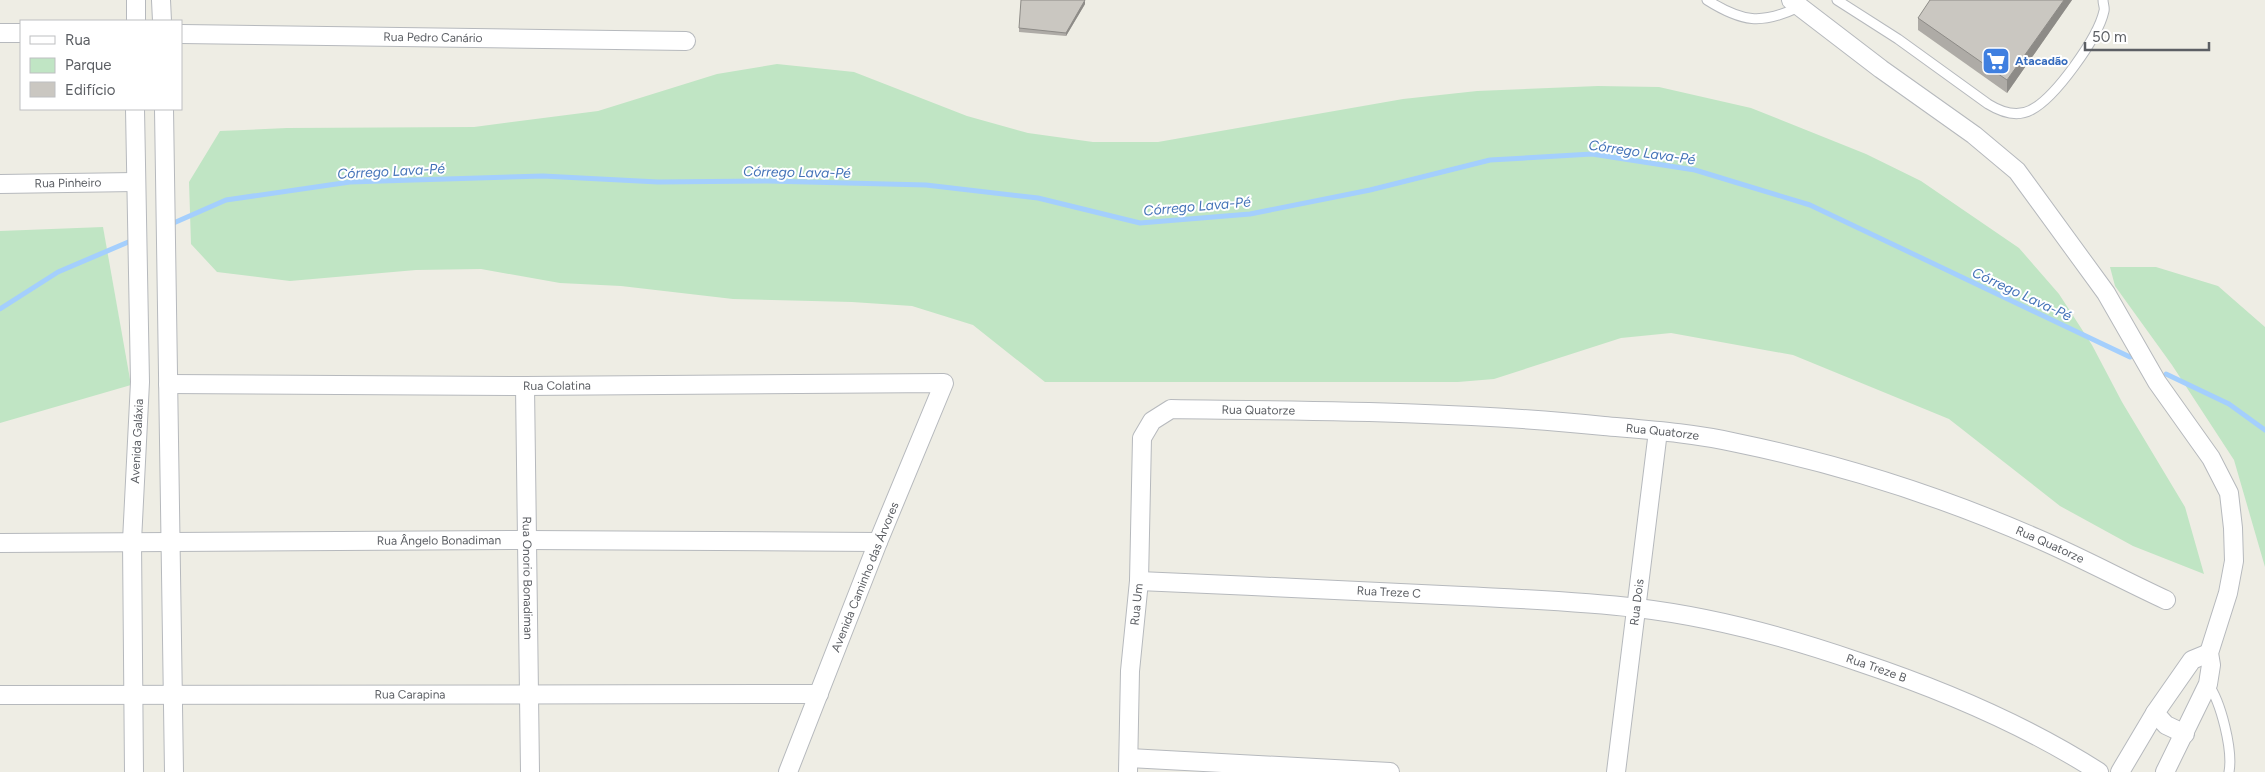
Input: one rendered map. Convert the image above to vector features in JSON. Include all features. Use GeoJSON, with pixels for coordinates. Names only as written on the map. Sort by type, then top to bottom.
{"type":"FeatureCollection","features":[{"type":"Feature","properties":{"kind":"street"},"geometry":{"type":"LineString","coordinates":[[136,0],[136,20]]}},
{"type":"Feature","properties":{"kind":"street"},"geometry":{"type":"LineString","coordinates":[[161,0],[162,20]]}},
{"type":"Feature","properties":{"kind":"street"},"geometry":{"type":"LineString","coordinates":[[1795,3],[1874,64],[1974,134],[2017,171],[2106,293],[2157,382],[2212,458],[2229,493],[2234,561],[2228,593],[2209,653],[2211,665],[2208,684],[2165,772]]}},
{"type":"Feature","properties":{"kind":"street"},"geometry":{"type":"LineString","coordinates":[[0,33],[20,33]]}},
{"type":"Feature","properties":{"kind":"street","name":"Rua Pedro Canário"},"geometry":{"type":"LineString","coordinates":[[182,34],[686,41]]}},
{"type":"Feature","properties":{"kind":"street","name":"Avenida Galáxia"},"geometry":{"type":"LineString","coordinates":[[134,772],[132,541],[140,382],[135,110]]}},
{"type":"Feature","properties":{"kind":"street"},"geometry":{"type":"LineString","coordinates":[[164,110],[174,772]]}},
{"type":"Feature","properties":{"kind":"street","name":"Rua Pinheiro"},"geometry":{"type":"LineString","coordinates":[[0,184],[135,182]]}},
{"type":"Feature","properties":{"kind":"street","name":"Rua Colatina"},"geometry":{"type":"LineString","coordinates":[[168,384],[525,386],[944,382]]}},
{"type":"Feature","properties":{"kind":"street","name":"Avenida Caminho das Árvores"},"geometry":{"type":"LineString","coordinates":[[788,772],[878,542],[944,382]]}},
{"type":"Feature","properties":{"kind":"street","name":"Rua Onorio Bonadiman"},"geometry":{"type":"LineString","coordinates":[[525,386],[530,772]]}},
{"type":"Feature","properties":{"kind":"street","name":"Rua Quatorze"},"geometry":{"type":"LineString","coordinates":[[1142,438],[1152,422],[1171,409],[1412,413],[1530,418],[1658,431],[1734,442],[1808,459],[1918,493],[2036,538],[2166,600]]}},
{"type":"Feature","properties":{"kind":"street","name":"Rua Dois"},"geometry":{"type":"LineString","coordinates":[[1616,772],[1638,608],[1658,431]]}},
{"type":"Feature","properties":{"kind":"street","name":"Rua Um"},"geometry":{"type":"LineString","coordinates":[[1128,765],[1130,671],[1139,581],[1142,438]]}},
{"type":"Feature","properties":{"kind":"street","name":"Rua Ângelo Bonadiman"},"geometry":{"type":"LineString","coordinates":[[0,543],[528,540],[878,542]]}},
{"type":"Feature","properties":{"kind":"street","name":"Rua Treze C"},"geometry":{"type":"LineString","coordinates":[[1139,581],[1378,591],[1554,601],[1638,608]]}},
{"type":"Feature","properties":{"kind":"street","name":"Rua Treze B"},"geometry":{"type":"LineString","coordinates":[[1638,608],[1745,627],[1821,649],[1883,670],[1960,699],[2025,728],[2098,772]]}},
{"type":"Feature","properties":{"kind":"street"},"geometry":{"type":"LineString","coordinates":[[2120,772],[2155,713],[2192,660],[2209,653]]}},
{"type":"Feature","properties":{"kind":"street","name":"Rua Carapina"},"geometry":{"type":"LineString","coordinates":[[0,695],[819,694]]}},
{"type":"Feature","properties":{"kind":"street"},"geometry":{"type":"LineString","coordinates":[[2155,713],[2166,725],[2185,734]]}},
{"type":"Feature","properties":{"kind":"street"},"geometry":{"type":"LineString","coordinates":[[1128,765],[1390,772]]}},
{"type":"Feature","properties":{"kind":"lane"},"geometry":{"type":"LineString","coordinates":[[1707,0],[1741,18],[1762,19],[1785,13],[1795,3]]}},
{"type":"Feature","properties":{"kind":"lane"},"geometry":{"type":"LineString","coordinates":[[1837,0],[1898,40],[1988,104],[2002,112],[2014,114],[2030,111],[2046,100],[2063,81],[2084,52],[2098,26],[2105,10],[2103,0]]}},
{"type":"Feature","properties":{"kind":"lane"},"geometry":{"type":"LineString","coordinates":[[2208,684],[2216,695],[2231,757],[2229,772]]}},
{"type":"Feature","properties":{"kind":"green space"},"geometry":{"type":"Polygon","coordinates":[[[777,64],[854,72],[967,116],[1028,133],[1093,142],[1158,142],[1403,99],[1477,91],[1598,86],[1659,87],[1751,108],[1866,154],[1921,181],[2019,248],[2059,294],[2092,345],[2122,402],[2185,507],[2204,574],[2133,546],[2060,506],[1949,419],[1793,355],[1671,333],[1621,338],[1494,379],[1458,382],[1045,382],[973,325],[912,306],[852,302],[733,299],[621,286],[560,283],[481,269],[416,270],[290,281],[217,272],[191,244],[189,182],[220,131],[287,128],[474,127],[598,111],[717,74],[777,64]]]}},
{"type":"Feature","properties":{"kind":"green space"},"geometry":{"type":"Polygon","coordinates":[[[103,227],[131,385],[0,423],[0,231],[103,227]]]}},
{"type":"Feature","properties":{"kind":"green space"},"geometry":{"type":"Polygon","coordinates":[[[2110,267],[2156,267],[2218,286],[2265,327],[2265,567],[2234,460],[2172,365],[2115,286],[2110,267]]]}},
{"type":"Feature","properties":{"kind":"building"},"geometry":{"type":"Polygon","coordinates":[[[1021,0],[1085,0],[1066,33],[1019,28],[1021,0]]]}},
{"type":"Feature","properties":{"kind":"building","name":"Atacadão"},"geometry":{"type":"Polygon","coordinates":[[[1930,0],[2064,0],[2007,80],[1918,18],[1930,0]]]}},
{"type":"Feature","properties":{"kind":"waterway","name":"Córrego Lava-Pé"},"geometry":{"type":"LineString","coordinates":[[169,225],[226,200],[350,182],[543,176],[658,182],[768,181],[926,185],[1038,198],[1140,223],[1250,214],[1370,190],[1490,160],[1592,154],[1695,170],[1810,205],[2130,357]]}},
{"type":"Feature","properties":{"kind":"waterway","name":"Córrego Lava-Pé"},"geometry":{"type":"LineString","coordinates":[[0,309],[58,272],[133,240]]}},
{"type":"Feature","properties":{"kind":"waterway","name":"Córrego Lava-Pé"},"geometry":{"type":"LineString","coordinates":[[2166,374],[2229,404],[2265,430]]}},
{"type":"Feature","properties":{"kind":"place","name":"Atacadão"},"geometry":{"type":"Point","coordinates":[1996,61]}}]}
